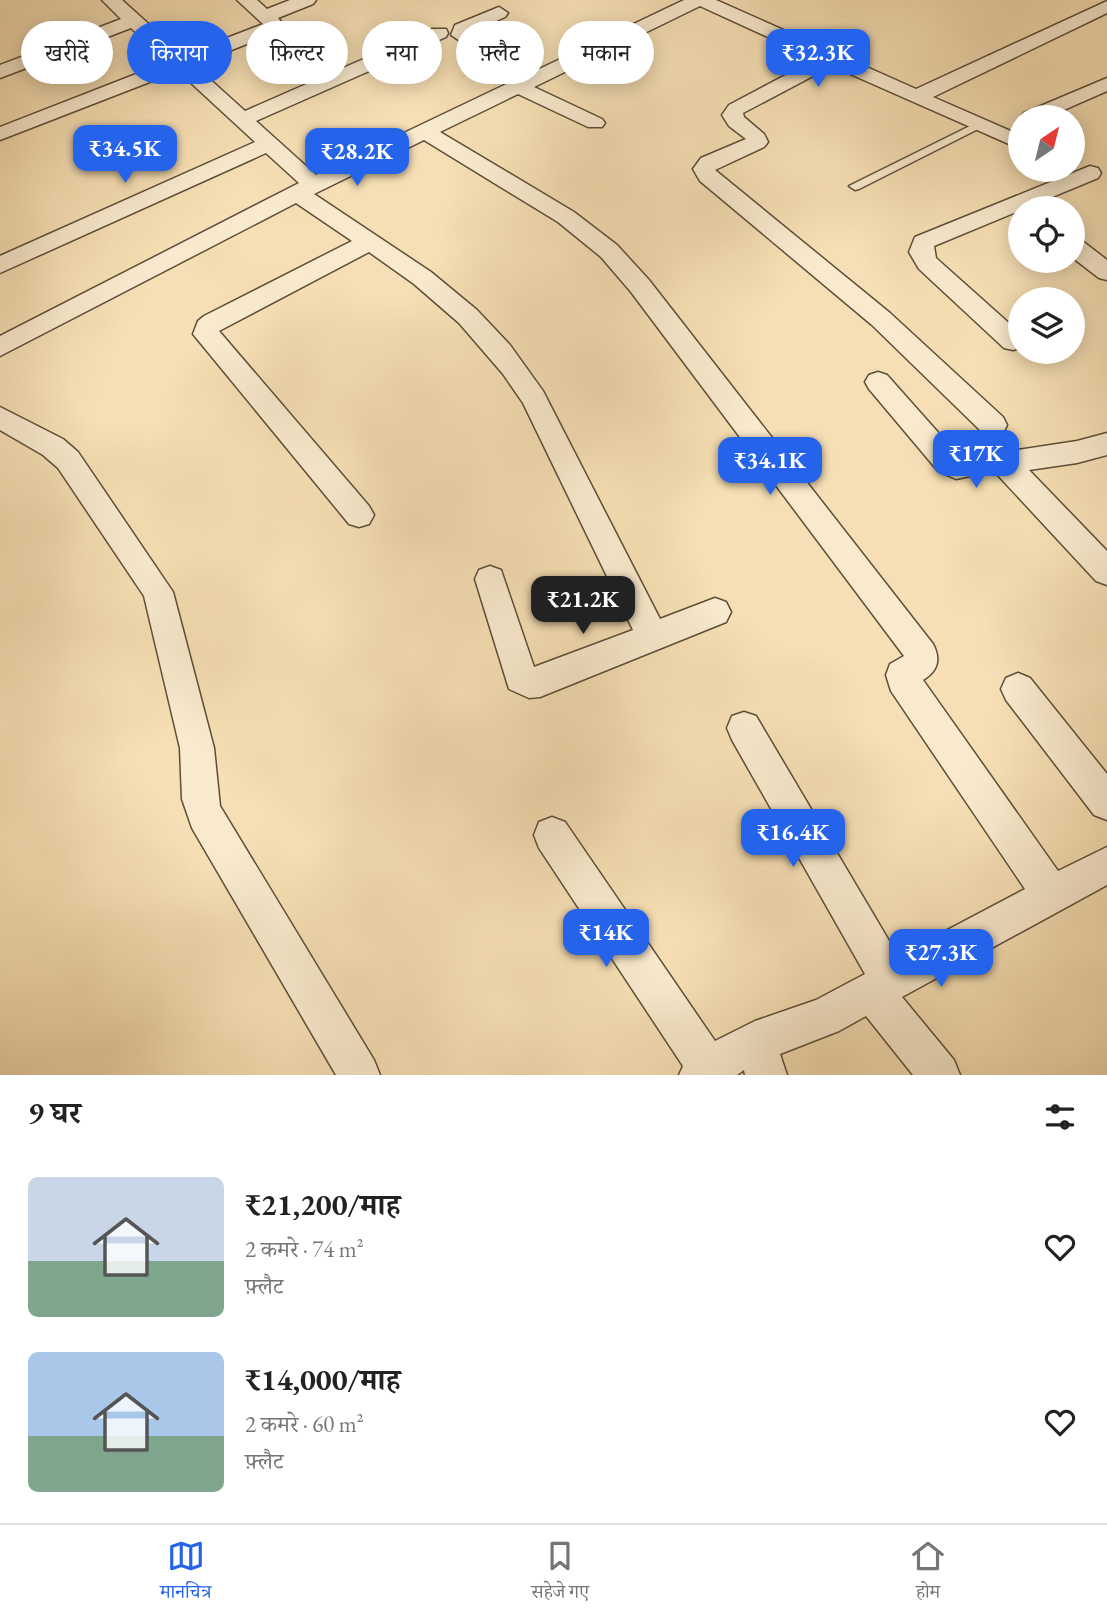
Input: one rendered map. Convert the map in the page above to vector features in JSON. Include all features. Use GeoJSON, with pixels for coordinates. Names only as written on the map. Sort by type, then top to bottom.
{"type":"FeatureCollection","features":[{"type":"Feature","properties":{"kind":"street"},"geometry":{"type":"LineString","coordinates":[[0,72],[133,20],[111,0]]}},
{"type":"Feature","properties":{"kind":"street"},"geometry":{"type":"LineString","coordinates":[[232,42],[270,28],[273,23],[246,0]]}},
{"type":"Feature","properties":{"kind":"street"},"geometry":{"type":"LineString","coordinates":[[265,16],[307,0]]}},
{"type":"Feature","properties":{"kind":"street"},"geometry":{"type":"LineString","coordinates":[[544,74],[700,0],[1008,138]]}},
{"type":"Feature","properties":{"kind":"street"},"geometry":{"type":"LineString","coordinates":[[1098,0],[1107,5]]}},
{"type":"Feature","properties":{"kind":"street"},"geometry":{"type":"LineString","coordinates":[[916,97],[1107,5]]}},
{"type":"Feature","properties":{"kind":"street"},"geometry":{"type":"LineString","coordinates":[[480,21],[499,13]]}},
{"type":"Feature","properties":{"kind":"street"},"geometry":{"type":"LineString","coordinates":[[831,59],[736,109],[732,115],[733,119],[752,133],[757,142],[709,163],[705,169],[708,176],[881,319],[993,425]]}},
{"type":"Feature","properties":{"kind":"street"},"geometry":{"type":"LineString","coordinates":[[242,120],[362,67]]}},
{"type":"Feature","properties":{"kind":"street"},"geometry":{"type":"LineString","coordinates":[[0,134],[127,83]]}},
{"type":"Feature","properties":{"kind":"street"},"geometry":{"type":"LineString","coordinates":[[202,84],[269,144],[305,189],[369,242],[438,290],[488,336],[534,398],[653,637]]}},
{"type":"Feature","properties":{"kind":"street"},"geometry":{"type":"LineString","coordinates":[[0,347],[305,189],[523,84]]}},
{"type":"Feature","properties":{"kind":"street"},"geometry":{"type":"LineString","coordinates":[[527,84],[595,123]]}},
{"type":"Feature","properties":{"kind":"street"},"geometry":{"type":"LineString","coordinates":[[1059,105],[1107,84]]}},
{"type":"Feature","properties":{"kind":"street"},"geometry":{"type":"LineString","coordinates":[[988,129],[1008,125]]}},
{"type":"Feature","properties":{"kind":"street"},"geometry":{"type":"LineString","coordinates":[[425,132],[566,217],[609,251],[640,286],[922,654],[921,664],[905,671],[903,680],[1052,895]]}},
{"type":"Feature","properties":{"kind":"street"},"geometry":{"type":"LineString","coordinates":[[0,265],[269,144]]}},
{"type":"Feature","properties":{"kind":"street"},"geometry":{"type":"LineString","coordinates":[[1043,196],[1090,174]]}},
{"type":"Feature","properties":{"kind":"street"},"geometry":{"type":"LineString","coordinates":[[1008,211],[923,242],[922,252],[927,263],[1008,336]]}},
{"type":"Feature","properties":{"kind":"street"},"geometry":{"type":"LineString","coordinates":[[359,515],[206,334],[207,327],[213,322],[369,242]]}},
{"type":"Feature","properties":{"kind":"street"},"geometry":{"type":"LineString","coordinates":[[1085,255],[1107,272]]}},
{"type":"Feature","properties":{"kind":"street"},"geometry":{"type":"LineString","coordinates":[[878,382],[948,463],[956,468],[992,459],[1004,463],[1077,452],[1107,444]]}},
{"type":"Feature","properties":{"kind":"street"},"geometry":{"type":"LineString","coordinates":[[0,417],[53,447],[68,460],[158,592],[197,748],[200,799],[205,815],[359,1075]]}},
{"type":"Feature","properties":{"kind":"street"},"geometry":{"type":"LineString","coordinates":[[1004,463],[1107,572]]}},
{"type":"Feature","properties":{"kind":"street"},"geometry":{"type":"LineString","coordinates":[[490,579],[521,678],[529,683],[540,682],[715,612]]}},
{"type":"Feature","properties":{"kind":"street"},"geometry":{"type":"LineString","coordinates":[[1018,689],[1107,802]]}},
{"type":"Feature","properties":{"kind":"street"},"geometry":{"type":"LineString","coordinates":[[744,728],[881,987],[939,1075]]}},
{"type":"Feature","properties":{"kind":"street"},"geometry":{"type":"LineString","coordinates":[[552,835],[705,1072],[760,1058],[825,1017],[1107,865]]}},
{"type":"Feature","properties":{"kind":"lane"},"geometry":{"type":"LineString","coordinates":[[855,186],[988,129]]}}]}
